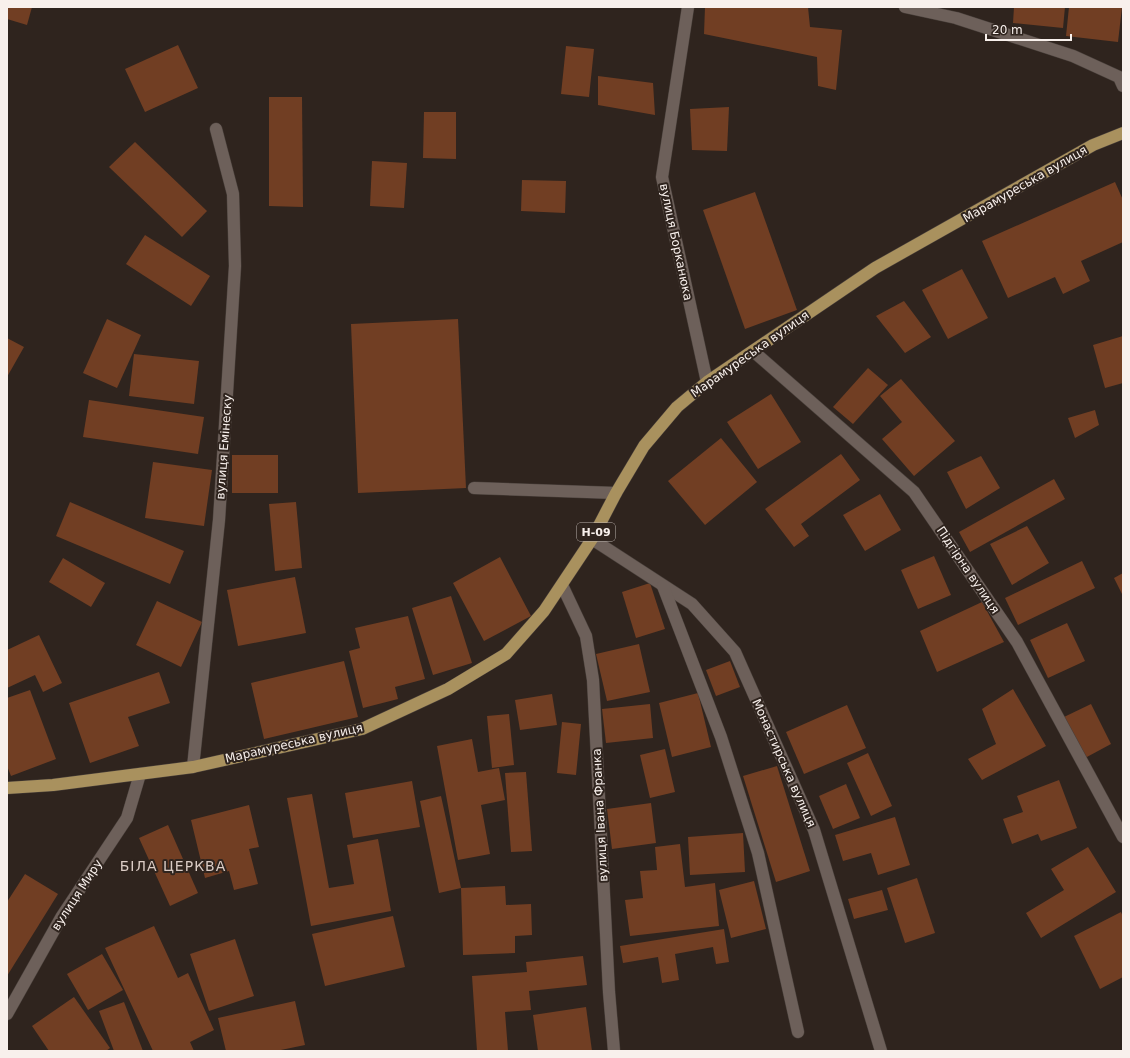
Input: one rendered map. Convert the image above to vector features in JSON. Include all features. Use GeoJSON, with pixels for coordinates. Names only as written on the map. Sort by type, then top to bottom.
{"type":"FeatureCollection","features":[{"type":"Feature","properties":{"kind":"main road","name":"Марамуреська вулиця"},"geometry":{"type":"LineString","coordinates":[[7,788],[53,785],[193,767],[362,729],[448,689],[506,654],[544,611],[592,539],[616,493],[644,446],[676,407],[707,382],[875,268],[1093,145],[1123,133]]}},
{"type":"Feature","properties":{"kind":"street","name":"вулиця Борканюка"},"geometry":{"type":"LineString","coordinates":[[688,7],[662,177],[707,382]]}},
{"type":"Feature","properties":{"kind":"street"},"geometry":{"type":"LineString","coordinates":[[905,7],[956,18],[1074,56],[1119,77],[1123,86]]}},
{"type":"Feature","properties":{"kind":"street","name":"вулиця Емінеску"},"geometry":{"type":"LineString","coordinates":[[193,767],[219,520],[235,266],[233,194],[216,129]]}},
{"type":"Feature","properties":{"kind":"street","name":"Підгірна вулиця"},"geometry":{"type":"LineString","coordinates":[[753,351],[914,492],[1017,642],[1123,837]]}},
{"type":"Feature","properties":{"kind":"street"},"geometry":{"type":"LineString","coordinates":[[474,488],[616,493]]}},
{"type":"Feature","properties":{"kind":"street","name":"Монастирська вулиця"},"geometry":{"type":"LineString","coordinates":[[592,539],[692,604],[735,652],[814,830],[862,983],[881,1051]]}},
{"type":"Feature","properties":{"kind":"street","name":"вулиця Івана Франка"},"geometry":{"type":"LineString","coordinates":[[562,585],[586,636],[593,680],[609,992],[614,1051]]}},
{"type":"Feature","properties":{"kind":"street"},"geometry":{"type":"LineString","coordinates":[[663,586],[721,737],[758,852],[798,1032]]}},
{"type":"Feature","properties":{"kind":"street","name":"вулиця Миру"},"geometry":{"type":"LineString","coordinates":[[7,1014],[62,916],[127,818],[140,774]]}},
{"type":"Feature","properties":{"kind":"building"},"geometry":{"type":"Polygon","coordinates":[[[7,7],[32,7],[27,25],[7,19],[7,7]]]}},
{"type":"Feature","properties":{"kind":"building"},"geometry":{"type":"Polygon","coordinates":[[[705,7],[808,7],[810,27],[842,30],[836,90],[818,86],[817,57],[704,34],[705,7]]]}},
{"type":"Feature","properties":{"kind":"building"},"geometry":{"type":"Polygon","coordinates":[[[1014,7],[1065,7],[1063,28],[1013,23],[1014,7]]]}},
{"type":"Feature","properties":{"kind":"building"},"geometry":{"type":"Polygon","coordinates":[[[1069,7],[1122,7],[1118,42],[1066,36],[1069,7]]]}},
{"type":"Feature","properties":{"kind":"building"},"geometry":{"type":"Polygon","coordinates":[[[178,45],[198,88],[145,112],[125,69],[178,45]]]}},
{"type":"Feature","properties":{"kind":"building"},"geometry":{"type":"Polygon","coordinates":[[[566,46],[594,49],[589,97],[561,94],[566,46]]]}},
{"type":"Feature","properties":{"kind":"building"},"geometry":{"type":"Polygon","coordinates":[[[598,76],[653,83],[655,115],[598,105],[598,76]]]}},
{"type":"Feature","properties":{"kind":"building"},"geometry":{"type":"Polygon","coordinates":[[[269,97],[302,97],[303,207],[269,206],[269,97]]]}},
{"type":"Feature","properties":{"kind":"building"},"geometry":{"type":"Polygon","coordinates":[[[729,107],[727,151],[692,150],[690,109],[729,107]]]}},
{"type":"Feature","properties":{"kind":"building"},"geometry":{"type":"Polygon","coordinates":[[[424,112],[456,112],[456,159],[423,158],[424,112]]]}},
{"type":"Feature","properties":{"kind":"building"},"geometry":{"type":"Polygon","coordinates":[[[135,142],[207,211],[182,237],[109,167],[135,142]]]}},
{"type":"Feature","properties":{"kind":"building"},"geometry":{"type":"Polygon","coordinates":[[[372,161],[407,163],[404,208],[370,206],[372,161]]]}},
{"type":"Feature","properties":{"kind":"building"},"geometry":{"type":"Polygon","coordinates":[[[522,180],[566,181],[565,213],[521,211],[522,180]]]}},
{"type":"Feature","properties":{"kind":"building"},"geometry":{"type":"Polygon","coordinates":[[[1115,182],[1123,200],[1123,242],[1081,261],[1090,281],[1063,294],[1055,277],[1008,298],[982,241],[1115,182]]]}},
{"type":"Feature","properties":{"kind":"building"},"geometry":{"type":"Polygon","coordinates":[[[755,192],[797,310],[745,329],[703,210],[755,192]]]}},
{"type":"Feature","properties":{"kind":"building"},"geometry":{"type":"Polygon","coordinates":[[[145,235],[210,276],[191,306],[126,264],[145,235]]]}},
{"type":"Feature","properties":{"kind":"building"},"geometry":{"type":"Polygon","coordinates":[[[962,269],[988,318],[948,339],[922,290],[962,269]]]}},
{"type":"Feature","properties":{"kind":"building"},"geometry":{"type":"Polygon","coordinates":[[[904,301],[931,337],[905,353],[876,316],[904,301]]]}},
{"type":"Feature","properties":{"kind":"building"},"geometry":{"type":"Polygon","coordinates":[[[107,319],[141,335],[117,388],[83,373],[107,319]]]}},
{"type":"Feature","properties":{"kind":"building"},"geometry":{"type":"Polygon","coordinates":[[[458,319],[466,488],[358,493],[351,324],[458,319]]]}},
{"type":"Feature","properties":{"kind":"building"},"geometry":{"type":"Polygon","coordinates":[[[1123,336],[1123,383],[1105,388],[1093,345],[1123,336]]]}},
{"type":"Feature","properties":{"kind":"building"},"geometry":{"type":"Polygon","coordinates":[[[7,338],[24,347],[7,377],[7,338]]]}},
{"type":"Feature","properties":{"kind":"building"},"geometry":{"type":"Polygon","coordinates":[[[134,354],[199,361],[194,404],[129,396],[134,354]]]}},
{"type":"Feature","properties":{"kind":"building"},"geometry":{"type":"Polygon","coordinates":[[[868,368],[888,385],[853,424],[833,407],[868,368]]]}},
{"type":"Feature","properties":{"kind":"building"},"geometry":{"type":"Polygon","coordinates":[[[901,379],[955,441],[914,476],[882,439],[902,422],[880,396],[901,379]]]}},
{"type":"Feature","properties":{"kind":"building"},"geometry":{"type":"Polygon","coordinates":[[[771,394],[801,442],[758,469],[727,422],[771,394]]]}},
{"type":"Feature","properties":{"kind":"building"},"geometry":{"type":"Polygon","coordinates":[[[89,400],[204,417],[198,454],[83,437],[89,400]]]}},
{"type":"Feature","properties":{"kind":"building"},"geometry":{"type":"Polygon","coordinates":[[[1095,410],[1099,425],[1075,438],[1068,418],[1095,410]]]}},
{"type":"Feature","properties":{"kind":"building"},"geometry":{"type":"Polygon","coordinates":[[[721,438],[757,482],[705,525],[668,481],[721,438]]]}},
{"type":"Feature","properties":{"kind":"building"},"geometry":{"type":"Polygon","coordinates":[[[841,454],[860,480],[801,524],[809,536],[794,547],[765,509],[841,454]]]}},
{"type":"Feature","properties":{"kind":"building"},"geometry":{"type":"Polygon","coordinates":[[[232,455],[278,455],[278,493],[232,493],[232,455]]]}},
{"type":"Feature","properties":{"kind":"building"},"geometry":{"type":"Polygon","coordinates":[[[981,456],[1000,488],[966,509],[947,472],[981,456]]]}},
{"type":"Feature","properties":{"kind":"building"},"geometry":{"type":"Polygon","coordinates":[[[153,462],[212,470],[204,526],[145,518],[153,462]]]}},
{"type":"Feature","properties":{"kind":"building"},"geometry":{"type":"Polygon","coordinates":[[[1054,479],[1065,499],[970,552],[959,532],[1054,479]]]}},
{"type":"Feature","properties":{"kind":"building"},"geometry":{"type":"Polygon","coordinates":[[[880,494],[901,530],[865,551],[843,515],[880,494]]]}},
{"type":"Feature","properties":{"kind":"building"},"geometry":{"type":"Polygon","coordinates":[[[70,502],[184,551],[170,584],[56,536],[70,502]]]}},
{"type":"Feature","properties":{"kind":"building"},"geometry":{"type":"Polygon","coordinates":[[[296,502],[302,568],[275,571],[269,504],[296,502]]]}},
{"type":"Feature","properties":{"kind":"building"},"geometry":{"type":"Polygon","coordinates":[[[1027,526],[1049,563],[1012,585],[990,544],[1027,526]]]}},
{"type":"Feature","properties":{"kind":"building"},"geometry":{"type":"Polygon","coordinates":[[[934,556],[951,595],[918,609],[901,570],[934,556]]]}},
{"type":"Feature","properties":{"kind":"building"},"geometry":{"type":"Polygon","coordinates":[[[500,557],[531,616],[484,641],[453,583],[500,557]]]}},
{"type":"Feature","properties":{"kind":"building"},"geometry":{"type":"Polygon","coordinates":[[[63,558],[105,583],[91,607],[49,582],[63,558]]]}},
{"type":"Feature","properties":{"kind":"building"},"geometry":{"type":"Polygon","coordinates":[[[1082,561],[1095,588],[1018,625],[1005,598],[1082,561]]]}},
{"type":"Feature","properties":{"kind":"building"},"geometry":{"type":"Polygon","coordinates":[[[1123,573],[1123,596],[1114,578],[1123,573]]]}},
{"type":"Feature","properties":{"kind":"building"},"geometry":{"type":"Polygon","coordinates":[[[295,577],[306,633],[238,646],[227,590],[295,577]]]}},
{"type":"Feature","properties":{"kind":"building"},"geometry":{"type":"Polygon","coordinates":[[[650,583],[665,629],[636,638],[622,592],[650,583]]]}},
{"type":"Feature","properties":{"kind":"building"},"geometry":{"type":"Polygon","coordinates":[[[451,596],[472,663],[433,675],[412,608],[451,596]]]}},
{"type":"Feature","properties":{"kind":"building"},"geometry":{"type":"Polygon","coordinates":[[[157,601],[202,622],[181,667],[136,645],[157,601]]]}},
{"type":"Feature","properties":{"kind":"building"},"geometry":{"type":"Polygon","coordinates":[[[982,602],[1004,642],[937,672],[920,631],[982,602]]]}},
{"type":"Feature","properties":{"kind":"building"},"geometry":{"type":"Polygon","coordinates":[[[408,616],[425,679],[395,687],[398,699],[363,708],[349,651],[360,648],[355,628],[408,616]]]}},
{"type":"Feature","properties":{"kind":"building"},"geometry":{"type":"Polygon","coordinates":[[[1067,623],[1085,661],[1048,678],[1030,640],[1067,623]]]}},
{"type":"Feature","properties":{"kind":"building"},"geometry":{"type":"Polygon","coordinates":[[[39,635],[62,683],[43,692],[35,675],[7,688],[7,650],[39,635]]]}},
{"type":"Feature","properties":{"kind":"building"},"geometry":{"type":"Polygon","coordinates":[[[639,644],[650,692],[607,701],[596,654],[639,644]]]}},
{"type":"Feature","properties":{"kind":"building"},"geometry":{"type":"Polygon","coordinates":[[[344,661],[358,717],[264,739],[251,683],[344,661]]]}},
{"type":"Feature","properties":{"kind":"building"},"geometry":{"type":"Polygon","coordinates":[[[730,661],[740,687],[716,696],[706,670],[730,661]]]}},
{"type":"Feature","properties":{"kind":"building"},"geometry":{"type":"Polygon","coordinates":[[[159,672],[170,703],[128,717],[139,746],[90,763],[69,703],[159,672]]]}},
{"type":"Feature","properties":{"kind":"building"},"geometry":{"type":"Polygon","coordinates":[[[1013,689],[1046,746],[982,780],[968,759],[996,744],[982,709],[1013,689]]]}},
{"type":"Feature","properties":{"kind":"building"},"geometry":{"type":"Polygon","coordinates":[[[30,690],[56,759],[11,776],[7,766],[7,698],[30,690]]]}},
{"type":"Feature","properties":{"kind":"building"},"geometry":{"type":"Polygon","coordinates":[[[698,693],[711,747],[672,757],[659,703],[698,693]]]}},
{"type":"Feature","properties":{"kind":"building"},"geometry":{"type":"Polygon","coordinates":[[[552,694],[557,725],[520,730],[515,700],[552,694]]]}},
{"type":"Feature","properties":{"kind":"building"},"geometry":{"type":"Polygon","coordinates":[[[650,704],[653,738],[606,743],[602,709],[650,704]]]}},
{"type":"Feature","properties":{"kind":"building"},"geometry":{"type":"Polygon","coordinates":[[[1091,704],[1111,744],[1085,758],[1064,717],[1091,704]]]}},
{"type":"Feature","properties":{"kind":"building"},"geometry":{"type":"Polygon","coordinates":[[[847,705],[866,748],[804,774],[786,732],[847,705]]]}},
{"type":"Feature","properties":{"kind":"building"},"geometry":{"type":"Polygon","coordinates":[[[509,714],[514,765],[492,768],[487,716],[509,714]]]}},
{"type":"Feature","properties":{"kind":"building"},"geometry":{"type":"Polygon","coordinates":[[[562,722],[581,724],[576,775],[557,773],[562,722]]]}},
{"type":"Feature","properties":{"kind":"building"},"geometry":{"type":"Polygon","coordinates":[[[472,739],[478,772],[499,768],[505,800],[481,805],[490,854],[458,860],[437,746],[472,739]]]}},
{"type":"Feature","properties":{"kind":"building"},"geometry":{"type":"Polygon","coordinates":[[[665,749],[675,792],[650,798],[640,755],[665,749]]]}},
{"type":"Feature","properties":{"kind":"building"},"geometry":{"type":"Polygon","coordinates":[[[868,753],[892,806],[871,816],[847,763],[868,753]]]}},
{"type":"Feature","properties":{"kind":"building"},"geometry":{"type":"Polygon","coordinates":[[[777,766],[810,871],[776,882],[743,776],[777,766]]]}},
{"type":"Feature","properties":{"kind":"building"},"geometry":{"type":"Polygon","coordinates":[[[526,772],[532,851],[511,852],[505,773],[526,772]]]}},
{"type":"Feature","properties":{"kind":"building"},"geometry":{"type":"Polygon","coordinates":[[[1059,780],[1077,828],[1041,841],[1038,834],[1012,844],[1003,819],[1023,812],[1017,796],[1059,780]]]}},
{"type":"Feature","properties":{"kind":"building"},"geometry":{"type":"Polygon","coordinates":[[[412,781],[420,827],[353,838],[345,793],[412,781]]]}},
{"type":"Feature","properties":{"kind":"building"},"geometry":{"type":"Polygon","coordinates":[[[846,784],[860,818],[833,829],[819,796],[846,784]]]}},
{"type":"Feature","properties":{"kind":"building"},"geometry":{"type":"Polygon","coordinates":[[[312,794],[329,888],[354,884],[347,845],[378,839],[391,911],[311,926],[287,798],[312,794]]]}},
{"type":"Feature","properties":{"kind":"building"},"geometry":{"type":"Polygon","coordinates":[[[441,796],[461,888],[439,893],[420,801],[441,796]]]}},
{"type":"Feature","properties":{"kind":"building"},"geometry":{"type":"Polygon","coordinates":[[[651,803],[656,843],[612,849],[607,809],[651,803]]]}},
{"type":"Feature","properties":{"kind":"building"},"geometry":{"type":"Polygon","coordinates":[[[249,805],[259,847],[249,849],[258,884],[234,890],[229,871],[205,878],[191,820],[249,805]]]}},
{"type":"Feature","properties":{"kind":"building"},"geometry":{"type":"Polygon","coordinates":[[[895,817],[910,865],[878,875],[871,853],[843,861],[835,835],[895,817]]]}},
{"type":"Feature","properties":{"kind":"building"},"geometry":{"type":"Polygon","coordinates":[[[168,825],[198,893],[170,906],[139,838],[168,825]]]}},
{"type":"Feature","properties":{"kind":"building"},"geometry":{"type":"Polygon","coordinates":[[[743,833],[745,872],[690,875],[688,837],[743,833]]]}},
{"type":"Feature","properties":{"kind":"building"},"geometry":{"type":"Polygon","coordinates":[[[680,844],[685,887],[715,883],[719,926],[630,936],[625,900],[643,898],[640,871],[657,870],[655,847],[680,844]]]}},
{"type":"Feature","properties":{"kind":"building"},"geometry":{"type":"Polygon","coordinates":[[[1088,847],[1116,892],[1041,938],[1026,913],[1064,890],[1051,869],[1088,847]]]}},
{"type":"Feature","properties":{"kind":"building"},"geometry":{"type":"Polygon","coordinates":[[[25,874],[58,894],[7,976],[7,902],[25,874]]]}},
{"type":"Feature","properties":{"kind":"building"},"geometry":{"type":"Polygon","coordinates":[[[917,878],[935,933],[905,943],[887,888],[917,878]]]}},
{"type":"Feature","properties":{"kind":"building"},"geometry":{"type":"Polygon","coordinates":[[[754,881],[766,929],[731,938],[719,890],[754,881]]]}},
{"type":"Feature","properties":{"kind":"building"},"geometry":{"type":"Polygon","coordinates":[[[505,886],[506,905],[531,904],[532,935],[515,936],[515,953],[463,955],[461,888],[505,886]]]}},
{"type":"Feature","properties":{"kind":"building"},"geometry":{"type":"Polygon","coordinates":[[[882,890],[888,910],[854,919],[848,899],[882,890]]]}},
{"type":"Feature","properties":{"kind":"building"},"geometry":{"type":"Polygon","coordinates":[[[1121,912],[1123,917],[1123,977],[1100,989],[1074,936],[1121,912]]]}},
{"type":"Feature","properties":{"kind":"building"},"geometry":{"type":"Polygon","coordinates":[[[393,916],[405,967],[325,986],[312,934],[393,916]]]}},
{"type":"Feature","properties":{"kind":"building"},"geometry":{"type":"Polygon","coordinates":[[[154,926],[178,978],[188,973],[214,1030],[190,1042],[194,1051],[153,1051],[105,948],[154,926]]]}},
{"type":"Feature","properties":{"kind":"building"},"geometry":{"type":"Polygon","coordinates":[[[724,929],[729,962],[716,964],[713,947],[675,954],[679,980],[662,983],[658,957],[623,963],[620,946],[724,929]]]}},
{"type":"Feature","properties":{"kind":"building"},"geometry":{"type":"Polygon","coordinates":[[[235,939],[254,996],[209,1011],[190,954],[235,939]]]}},
{"type":"Feature","properties":{"kind":"building"},"geometry":{"type":"Polygon","coordinates":[[[102,954],[123,990],[88,1010],[67,974],[102,954]]]}},
{"type":"Feature","properties":{"kind":"building"},"geometry":{"type":"Polygon","coordinates":[[[583,956],[587,985],[529,991],[531,1010],[505,1012],[508,1051],[477,1051],[472,976],[527,972],[526,962],[583,956]]]}},
{"type":"Feature","properties":{"kind":"building"},"geometry":{"type":"Polygon","coordinates":[[[74,997],[110,1048],[106,1051],[49,1051],[32,1026],[74,997]]]}},
{"type":"Feature","properties":{"kind":"building"},"geometry":{"type":"Polygon","coordinates":[[[295,1001],[305,1045],[276,1051],[226,1051],[218,1018],[295,1001]]]}},
{"type":"Feature","properties":{"kind":"building"},"geometry":{"type":"Polygon","coordinates":[[[124,1002],[143,1051],[114,1051],[99,1011],[124,1002]]]}},
{"type":"Feature","properties":{"kind":"building"},"geometry":{"type":"Polygon","coordinates":[[[586,1007],[592,1051],[538,1051],[533,1015],[586,1007]]]}},
{"type":"Feature","properties":{"kind":"district","name":"БІЛА ЦЕРКВА"},"geometry":{"type":"Point","coordinates":[173,866]}}]}
